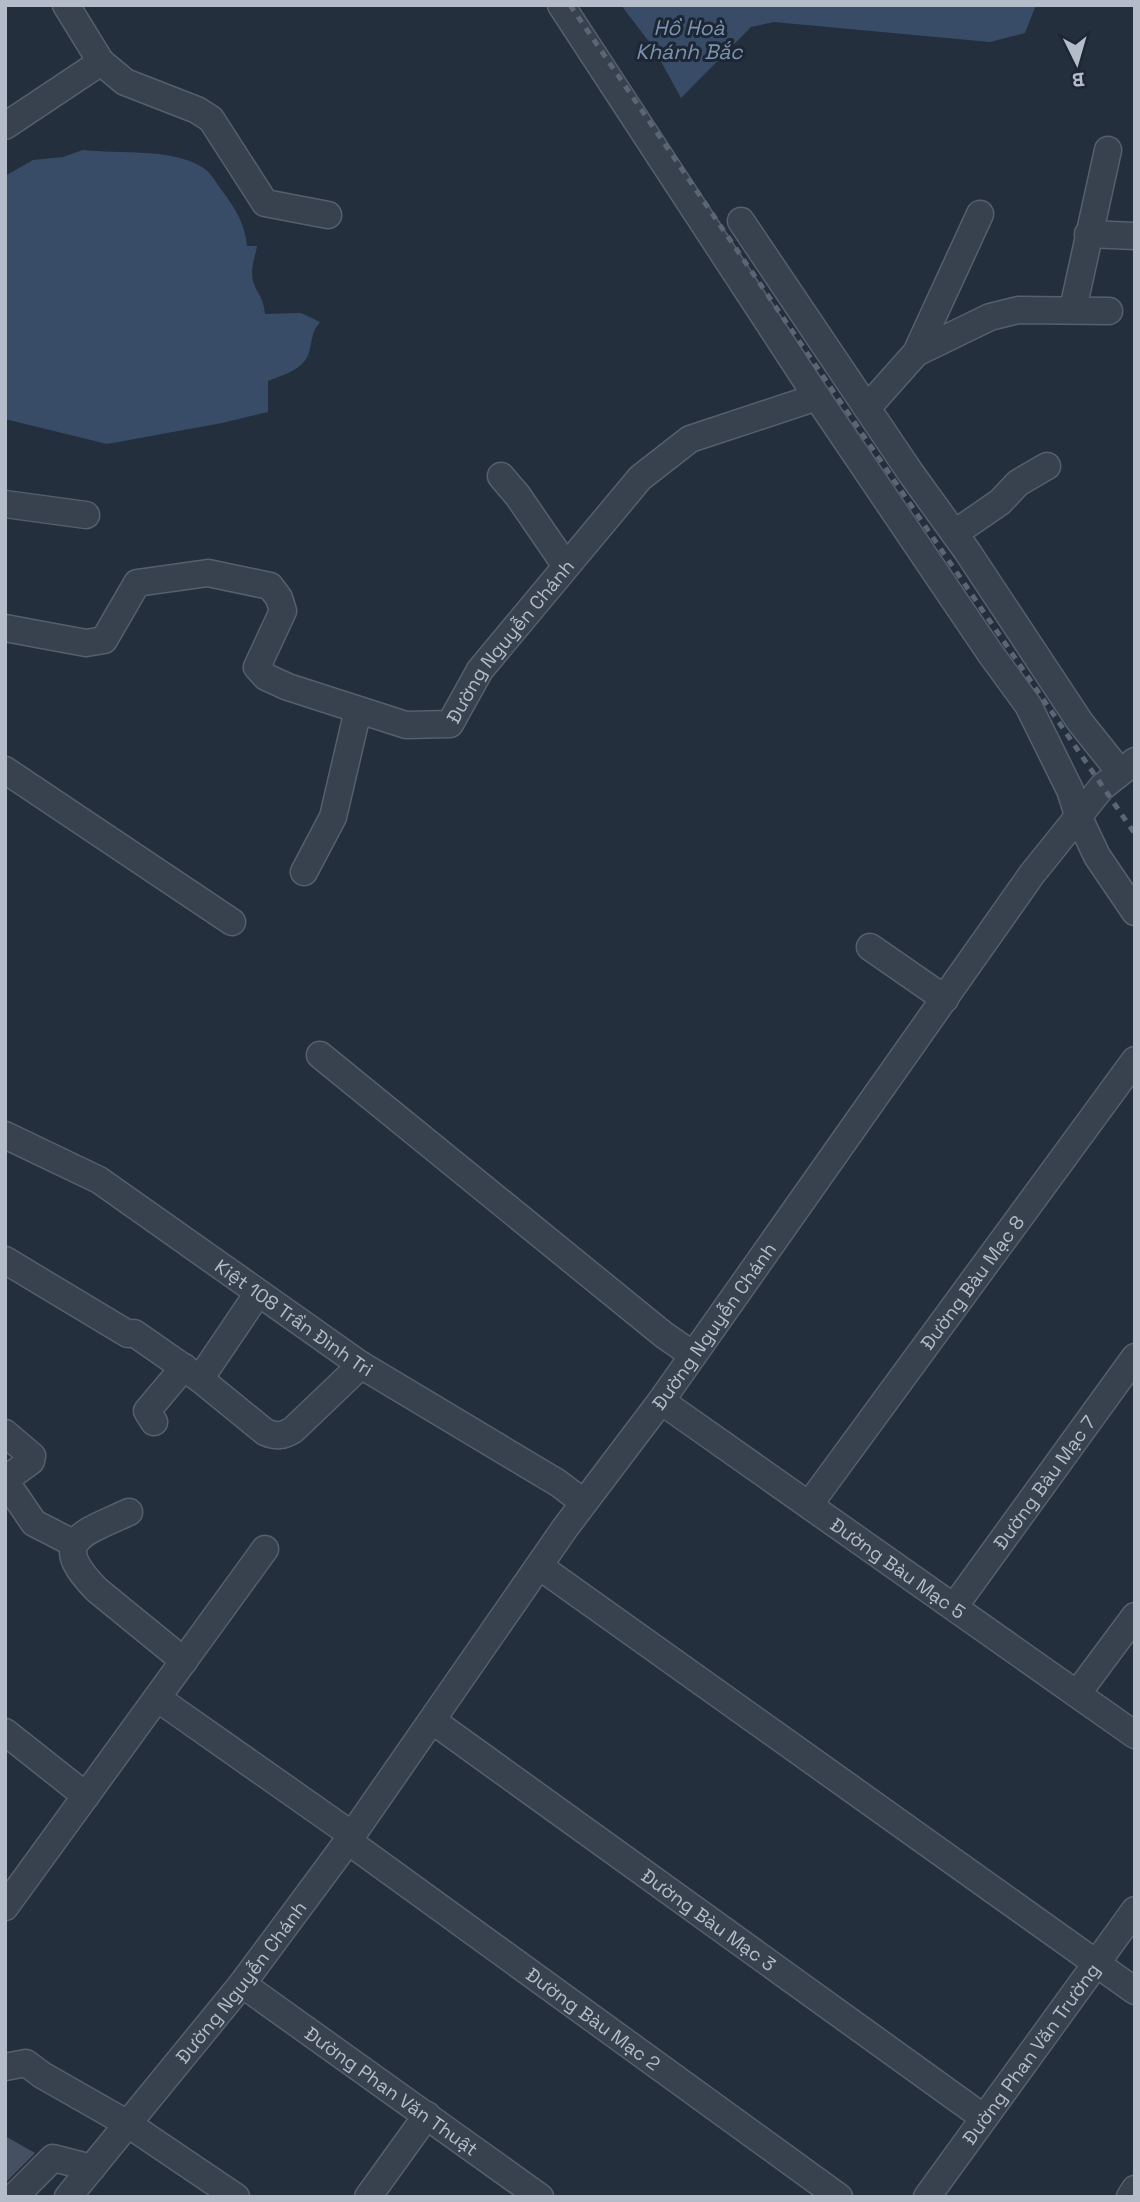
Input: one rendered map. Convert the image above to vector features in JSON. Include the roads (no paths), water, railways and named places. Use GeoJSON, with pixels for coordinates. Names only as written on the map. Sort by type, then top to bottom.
{"type":"FeatureCollection","features":[{"type":"Feature","properties":{"kind":"street"},"geometry":{"type":"LineString","coordinates":[[66,5],[101,62],[124,82],[197,110],[211,119],[265,203],[328,215]]}},
{"type":"Feature","properties":{"kind":"street"},"geometry":{"type":"LineString","coordinates":[[561,5],[817,397],[1028,705],[1070,790],[1079,818],[1097,856],[1135,912]]}},
{"type":"Feature","properties":{"kind":"street"},"geometry":{"type":"LineString","coordinates":[[5,126],[101,62]]}},
{"type":"Feature","properties":{"kind":"street"},"geometry":{"type":"LineString","coordinates":[[1073,309],[1108,150]]}},
{"type":"Feature","properties":{"kind":"street"},"geometry":{"type":"LineString","coordinates":[[867,408],[916,352],[980,214]]}},
{"type":"Feature","properties":{"kind":"street","name":"Đường Nguyễn Chánh"},"geometry":{"type":"LineString","coordinates":[[68,2197],[242,1984],[350,1838],[583,1502],[661,1401],[1032,874],[1102,786],[1127,767],[1080,722],[741,221]]}},
{"type":"Feature","properties":{"kind":"street"},"geometry":{"type":"LineString","coordinates":[[1088,234],[1135,236]]}},
{"type":"Feature","properties":{"kind":"street"},"geometry":{"type":"LineString","coordinates":[[916,352],[1000,315],[1018,310],[1109,311]]}},
{"type":"Feature","properties":{"kind":"street","name":"Đường Nguyễn Chánh"},"geometry":{"type":"LineString","coordinates":[[5,628],[86,643],[104,640],[137,583],[208,573],[270,586],[279,598],[283,611],[257,667],[265,677],[406,725],[450,724],[480,670],[640,478],[690,439],[817,397]]}},
{"type":"Feature","properties":{"kind":"street"},"geometry":{"type":"LineString","coordinates":[[954,533],[1000,502],[1018,483],[1047,466]]}},
{"type":"Feature","properties":{"kind":"street"},"geometry":{"type":"LineString","coordinates":[[501,476],[519,496],[566,566]]}},
{"type":"Feature","properties":{"kind":"street"},"geometry":{"type":"LineString","coordinates":[[5,504],[86,515]]}},
{"type":"Feature","properties":{"kind":"street"},"geometry":{"type":"LineString","coordinates":[[304,872],[333,817],[358,710]]}},
{"type":"Feature","properties":{"kind":"street"},"geometry":{"type":"LineString","coordinates":[[5,770],[232,922]]}},
{"type":"Feature","properties":{"kind":"street"},"geometry":{"type":"LineString","coordinates":[[870,947],[945,999]]}},
{"type":"Feature","properties":{"kind":"street"},"geometry":{"type":"LineString","coordinates":[[320,1055],[664,1335],[693,1355]]}},
{"type":"Feature","properties":{"kind":"street","name":"Đường Bàu Mạc 8"},"geometry":{"type":"LineString","coordinates":[[810,1505],[1135,1060]]}},
{"type":"Feature","properties":{"kind":"street","name":"Kiệt 108 Trần Đình Tri"},"geometry":{"type":"LineString","coordinates":[[5,1135],[99,1180],[361,1365],[558,1483],[583,1502]]}},
{"type":"Feature","properties":{"kind":"street"},"geometry":{"type":"LineString","coordinates":[[5,1260],[128,1335],[134,1333],[192,1373],[265,1432],[274,1436],[283,1436],[293,1430],[361,1365]]}},
{"type":"Feature","properties":{"kind":"street"},"geometry":{"type":"LineString","coordinates":[[154,1422],[147,1412],[192,1373],[258,1293]]}},
{"type":"Feature","properties":{"kind":"street","name":"Đường Bàu Mạc 7"},"geometry":{"type":"LineString","coordinates":[[954,1607],[1135,1357]]}},
{"type":"Feature","properties":{"kind":"street","name":"Đường Bàu Mạc 5"},"geometry":{"type":"LineString","coordinates":[[661,1401],[1135,1735]]}},
{"type":"Feature","properties":{"kind":"street"},"geometry":{"type":"LineString","coordinates":[[5,1433],[32,1456],[31,1461],[9,1477],[8,1485],[34,1523],[73,1543]]}},
{"type":"Feature","properties":{"kind":"street"},"geometry":{"type":"LineString","coordinates":[[129,1512],[80,1535],[73,1543],[72,1554],[84,1577],[131,1620],[184,1661]]}},
{"type":"Feature","properties":{"kind":"street"},"geometry":{"type":"LineString","coordinates":[[9,1895],[86,1796],[265,1549]]}},
{"type":"Feature","properties":{"kind":"street"},"geometry":{"type":"LineString","coordinates":[[539,1566],[1135,1991]]}},
{"type":"Feature","properties":{"kind":"street"},"geometry":{"type":"LineString","coordinates":[[1077,1694],[1135,1616]]}},
{"type":"Feature","properties":{"kind":"street"},"geometry":{"type":"LineString","coordinates":[[157,1698],[350,1838]]}},
{"type":"Feature","properties":{"kind":"street","name":"Đường Bàu Mạc 3"},"geometry":{"type":"LineString","coordinates":[[433,1721],[984,2118]]}},
{"type":"Feature","properties":{"kind":"street"},"geometry":{"type":"LineString","coordinates":[[5,1732],[86,1796]]}},
{"type":"Feature","properties":{"kind":"street","name":"Đường Bàu Mạc 2"},"geometry":{"type":"LineString","coordinates":[[350,1838],[839,2197]]}},
{"type":"Feature","properties":{"kind":"street","name":"Đường Phan Văn Trường"},"geometry":{"type":"LineString","coordinates":[[928,2197],[1135,1910]]}},
{"type":"Feature","properties":{"kind":"street","name":"Đường Phan Văn Thuật"},"geometry":{"type":"LineString","coordinates":[[242,1984],[540,2197]]}},
{"type":"Feature","properties":{"kind":"street"},"geometry":{"type":"LineString","coordinates":[[5,2067],[26,2063],[128,2124],[236,2197]]}},
{"type":"Feature","properties":{"kind":"street"},"geometry":{"type":"LineString","coordinates":[[368,2197],[427,2115]]}},
{"type":"Feature","properties":{"kind":"street"},"geometry":{"type":"LineString","coordinates":[[14,2197],[53,2158],[92,2168]]}},
{"type":"Feature","properties":{"kind":"street"},"geometry":{"type":"LineString","coordinates":[[1130,2197],[1135,2189]]}},
{"type":"Feature","properties":{"kind":"water","name":"Hồ Hoà Khánh Bắc"},"geometry":{"type":"Polygon","coordinates":[[[621,5],[1036,5],[1025,33],[990,42],[774,22],[751,27],[681,98],[653,47],[621,5]]]}},
{"type":"Feature","properties":{"kind":"water"},"geometry":{"type":"Polygon","coordinates":[[[83,150],[160,154],[190,161],[205,169],[236,211],[247,246],[257,246],[252,277],[265,314],[301,313],[320,322],[314,331],[305,361],[294,370],[268,381],[268,412],[107,444],[5,419],[5,176],[33,160],[63,157],[83,150]]]}},
{"type":"Feature","properties":{"kind":"railway"},"geometry":{"type":"LineString","coordinates":[[570,5],[1135,834]]}}]}
